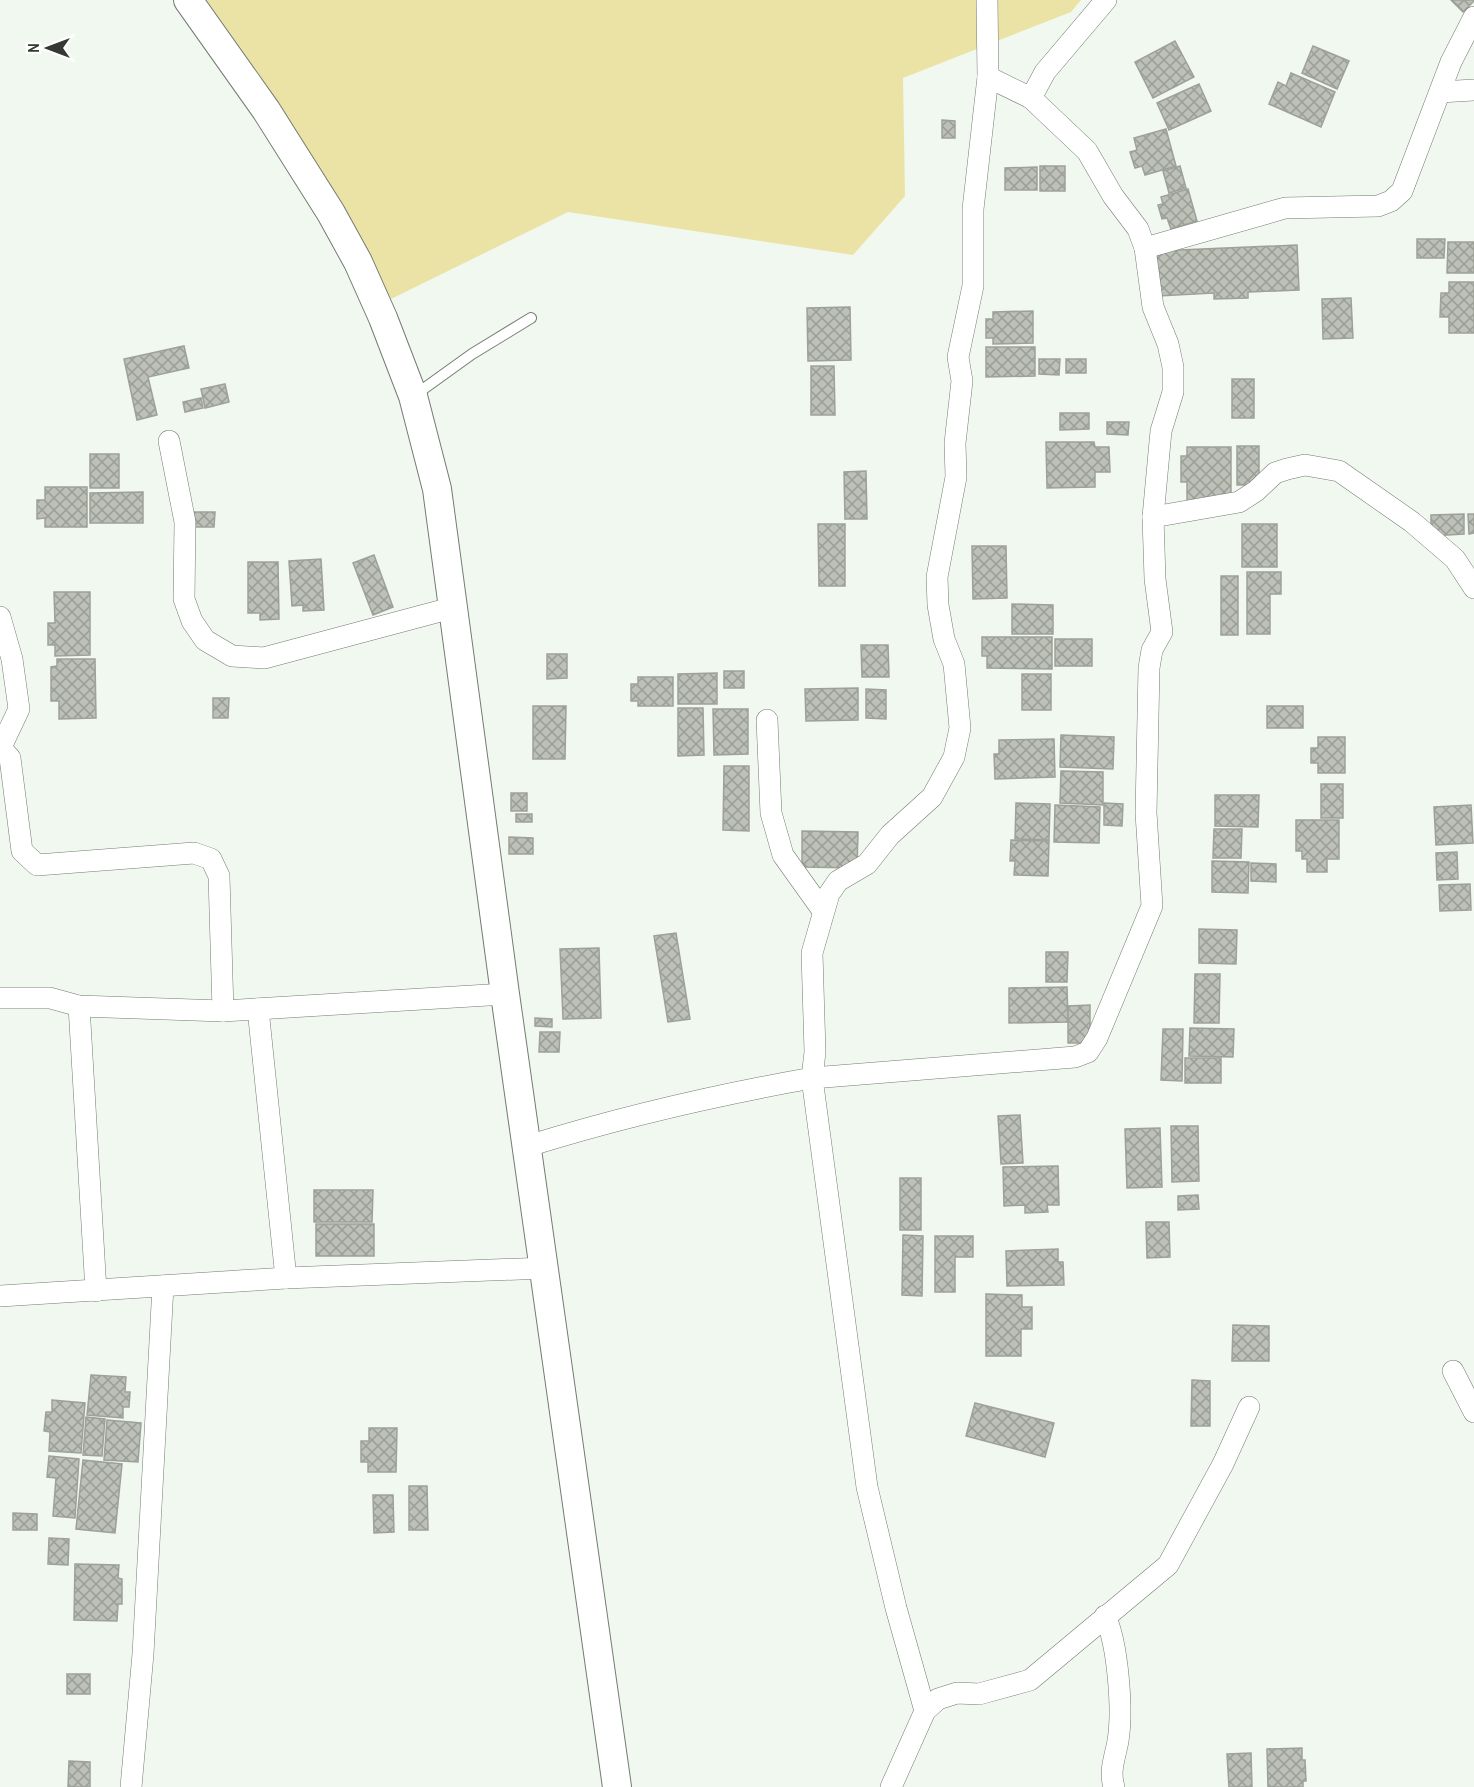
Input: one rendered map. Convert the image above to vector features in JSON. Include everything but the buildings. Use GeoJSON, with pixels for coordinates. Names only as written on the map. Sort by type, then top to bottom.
{"type":"FeatureCollection","features":[{"type":"Feature","properties":{"kind":"main road"},"geometry":{"type":"LineString","coordinates":[[188,0],[266,111],[331,213],[383,318],[413,396],[437,489],[505,994],[617,1787]]}},
{"type":"Feature","properties":{"kind":"street"},"geometry":{"type":"LineString","coordinates":[[926,1711],[896,1608],[867,1487],[812,1078],[815,1052],[813,953],[828,894],[838,881],[867,864],[890,835],[932,797],[954,757],[960,728],[954,664],[944,639],[938,605],[937,577],[956,477],[956,443],[962,381],[958,357],[973,286],[973,209],[988,77],[987,0]]}},
{"type":"Feature","properties":{"kind":"street"},"geometry":{"type":"LineString","coordinates":[[1031,98],[1045,72],[1106,0]]}},
{"type":"Feature","properties":{"kind":"street"},"geometry":{"type":"LineString","coordinates":[[1145,248],[1285,208],[1378,206],[1391,201],[1402,191],[1412,173],[1451,62],[1474,17]]}},
{"type":"Feature","properties":{"kind":"street"},"geometry":{"type":"LineString","coordinates":[[528,1146],[689,1103],[812,1078],[1075,1057],[1088,1052],[1097,1038],[1152,906],[1146,813],[1149,668],[1152,651],[1162,632],[1155,579],[1153,517],[1161,431],[1173,392],[1173,367],[1168,344],[1153,307],[1145,248],[1138,229],[1113,196],[1087,151],[1031,98],[988,77]]}},
{"type":"Feature","properties":{"kind":"street"},"geometry":{"type":"LineString","coordinates":[[1440,92],[1474,90]]}},
{"type":"Feature","properties":{"kind":"street"},"geometry":{"type":"LineString","coordinates":[[169,441],[185,522],[184,599],[192,621],[205,639],[232,656],[264,658],[454,607]]}},
{"type":"Feature","properties":{"kind":"street"},"geometry":{"type":"LineString","coordinates":[[1153,517],[1239,502],[1256,491],[1275,473],[1287,469],[1305,465],[1340,471],[1412,522],[1455,559],[1474,588]]}},
{"type":"Feature","properties":{"kind":"street"},"geometry":{"type":"LineString","coordinates":[[0,617],[12,659],[19,710],[0,747],[10,758],[22,851],[37,865],[195,854],[211,859],[219,876],[223,1011]]}},
{"type":"Feature","properties":{"kind":"street"},"geometry":{"type":"LineString","coordinates":[[767,720],[771,813],[783,855],[823,911]]}},
{"type":"Feature","properties":{"kind":"street"},"geometry":{"type":"LineString","coordinates":[[0,998],[50,998],[79,1006],[223,1011],[505,994]]}},
{"type":"Feature","properties":{"kind":"street"},"geometry":{"type":"LineString","coordinates":[[79,1006],[96,1291]]}},
{"type":"Feature","properties":{"kind":"street"},"geometry":{"type":"LineString","coordinates":[[258,1009],[286,1278]]}},
{"type":"Feature","properties":{"kind":"street"},"geometry":{"type":"LineString","coordinates":[[0,1296],[286,1278],[545,1268]]}},
{"type":"Feature","properties":{"kind":"street"},"geometry":{"type":"LineString","coordinates":[[131,1787],[143,1654],[163,1286]]}},
{"type":"Feature","properties":{"kind":"street"},"geometry":{"type":"LineString","coordinates":[[1453,1371],[1474,1412]]}},
{"type":"Feature","properties":{"kind":"street"},"geometry":{"type":"LineString","coordinates":[[891,1787],[926,1711],[938,1699],[957,1693],[979,1694],[1030,1680],[1168,1565],[1223,1464],[1249,1407]]}},
{"type":"Feature","properties":{"kind":"street"},"geometry":{"type":"LineString","coordinates":[[1105,1616],[1116,1647],[1119,1719],[1118,1740],[1112,1763],[1114,1787]]}},
{"type":"Feature","properties":{"kind":"lane"},"geometry":{"type":"LineString","coordinates":[[413,396],[472,354],[531,318]]}},
{"type":"Feature","properties":{"kind":"shaded area"},"geometry":{"type":"Polygon","coordinates":[[[203,0],[1081,0],[1071,12],[903,78],[905,196],[853,255],[568,212],[391,299],[298,142],[203,0]]]}}]}
